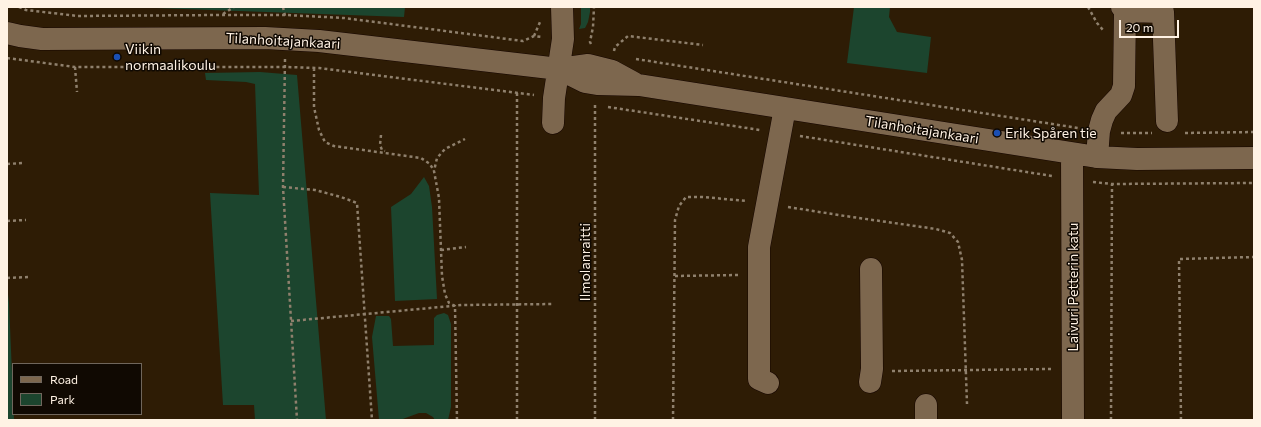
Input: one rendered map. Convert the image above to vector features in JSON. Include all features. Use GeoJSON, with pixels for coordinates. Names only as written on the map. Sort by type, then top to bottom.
{"type":"FeatureCollection","features":[{"type":"Feature","properties":{"kind":"street"},"geometry":{"type":"LineString","coordinates":[[554,122],[554,98],[563,38],[562,7]]}},
{"type":"Feature","properties":{"kind":"street"},"geometry":{"type":"LineString","coordinates":[[1097,157],[1099,131],[1102,120],[1106,112],[1121,95],[1124,86],[1123,9],[1163,12],[1168,129]]}},
{"type":"Feature","properties":{"kind":"street","name":"Tilanhoitajankaari"},"geometry":{"type":"LineString","coordinates":[[7,33],[42,38],[288,39],[414,51],[559,69],[588,65],[612,71],[639,85],[1072,154],[1137,159],[1254,158]]}},
{"type":"Feature","properties":{"kind":"street"},"geometry":{"type":"LineString","coordinates":[[768,383],[759,380],[759,247],[766,203],[785,108]]}},
{"type":"Feature","properties":{"kind":"street","name":"Laivuri Petterin katu"},"geometry":{"type":"LineString","coordinates":[[1072,154],[1073,420]]}},
{"type":"Feature","properties":{"kind":"street"},"geometry":{"type":"LineString","coordinates":[[871,269],[871,376]]}},
{"type":"Feature","properties":{"kind":"path"},"geometry":{"type":"LineString","coordinates":[[222,15],[234,7]]}},
{"type":"Feature","properties":{"kind":"path"},"geometry":{"type":"LineString","coordinates":[[283,7],[286,15]]}},
{"type":"Feature","properties":{"kind":"path"},"geometry":{"type":"LineString","coordinates":[[592,46],[590,42],[593,27],[594,7]]}},
{"type":"Feature","properties":{"kind":"path"},"geometry":{"type":"LineString","coordinates":[[1088,7],[1097,23],[1107,34]]}},
{"type":"Feature","properties":{"kind":"path"},"geometry":{"type":"LineString","coordinates":[[534,36],[541,21]]}},
{"type":"Feature","properties":{"kind":"path"},"geometry":{"type":"LineString","coordinates":[[613,55],[615,47],[628,36],[703,45]]}},
{"type":"Feature","properties":{"kind":"path"},"geometry":{"type":"LineString","coordinates":[[7,58],[75,67],[314,68],[516,92],[517,420]]}},
{"type":"Feature","properties":{"kind":"path"},"geometry":{"type":"LineString","coordinates":[[629,58],[1114,133],[1168,129],[1254,132]]}},
{"type":"Feature","properties":{"kind":"path"},"geometry":{"type":"LineString","coordinates":[[75,67],[77,92]]}},
{"type":"Feature","properties":{"kind":"path"},"geometry":{"type":"LineString","coordinates":[[285,67],[283,187],[297,420]]}},
{"type":"Feature","properties":{"kind":"path"},"geometry":{"type":"LineString","coordinates":[[314,68],[314,107],[319,130],[325,142],[334,146],[387,152],[421,158],[430,164],[434,171],[439,198],[442,276],[445,294],[449,303],[455,306]]}},
{"type":"Feature","properties":{"kind":"path","name":"Ilmolanraitti"},"geometry":{"type":"LineString","coordinates":[[595,105],[596,420]]}},
{"type":"Feature","properties":{"kind":"path"},"geometry":{"type":"LineString","coordinates":[[603,106],[1048,175]]}},
{"type":"Feature","properties":{"kind":"path"},"geometry":{"type":"LineString","coordinates":[[380,135],[380,145],[382,150],[387,152]]}},
{"type":"Feature","properties":{"kind":"path"},"geometry":{"type":"LineString","coordinates":[[434,171],[437,158],[445,149],[465,140]]}},
{"type":"Feature","properties":{"kind":"path"},"geometry":{"type":"LineString","coordinates":[[7,164],[23,163]]}},
{"type":"Feature","properties":{"kind":"path"},"geometry":{"type":"LineString","coordinates":[[1092,182],[1112,184],[1254,183]]}},
{"type":"Feature","properties":{"kind":"path"},"geometry":{"type":"LineString","coordinates":[[1111,420],[1112,184]]}},
{"type":"Feature","properties":{"kind":"path"},"geometry":{"type":"LineString","coordinates":[[283,187],[315,190],[357,203],[372,420]]}},
{"type":"Feature","properties":{"kind":"path"},"geometry":{"type":"LineString","coordinates":[[673,420],[675,220],[679,206],[686,197],[703,197],[766,203],[936,229],[950,233],[958,242],[962,260],[966,404]]}},
{"type":"Feature","properties":{"kind":"path"},"geometry":{"type":"LineString","coordinates":[[7,221],[26,220]]}},
{"type":"Feature","properties":{"kind":"path"},"geometry":{"type":"LineString","coordinates":[[441,250],[466,247]]}},
{"type":"Feature","properties":{"kind":"path"},"geometry":{"type":"LineString","coordinates":[[1181,420],[1179,259],[1254,257]]}},
{"type":"Feature","properties":{"kind":"path"},"geometry":{"type":"LineString","coordinates":[[675,276],[759,275]]}},
{"type":"Feature","properties":{"kind":"path"},"geometry":{"type":"LineString","coordinates":[[7,278],[30,277]]}},
{"type":"Feature","properties":{"kind":"path"},"geometry":{"type":"LineString","coordinates":[[292,321],[455,306],[554,304]]}},
{"type":"Feature","properties":{"kind":"path"},"geometry":{"type":"LineString","coordinates":[[455,306],[457,420]]}},
{"type":"Feature","properties":{"kind":"path"},"geometry":{"type":"LineString","coordinates":[[871,376],[965,370],[1073,379]]}},
{"type":"Feature","properties":{"kind":"green space"},"geometry":{"type":"Polygon","coordinates":[[[128,7],[405,7],[404,17],[128,7]]]}},
{"type":"Feature","properties":{"kind":"green space"},"geometry":{"type":"Polygon","coordinates":[[[581,7],[590,7],[590,12],[585,28],[579,29],[581,24],[581,7]]]}},
{"type":"Feature","properties":{"kind":"green space"},"geometry":{"type":"Polygon","coordinates":[[[854,7],[890,7],[889,17],[897,32],[931,37],[927,73],[847,63],[854,7]]]}},
{"type":"Feature","properties":{"kind":"green space"},"geometry":{"type":"Polygon","coordinates":[[[260,72],[297,75],[326,420],[255,420],[254,405],[223,405],[210,193],[259,195],[255,84],[246,82],[206,80],[205,73],[260,72]]]}},
{"type":"Feature","properties":{"kind":"green space"},"geometry":{"type":"Polygon","coordinates":[[[424,177],[429,186],[432,207],[437,299],[395,301],[391,207],[411,194],[424,177]]]}},
{"type":"Feature","properties":{"kind":"green space"},"geometry":{"type":"Polygon","coordinates":[[[7,285],[12,373],[12,415],[14,415],[14,420],[7,420],[7,285]]]}},
{"type":"Feature","properties":{"kind":"green space"},"geometry":{"type":"Polygon","coordinates":[[[444,313],[448,315],[451,324],[451,407],[448,420],[435,420],[426,413],[419,413],[400,420],[379,420],[372,337],[376,316],[389,316],[391,319],[393,346],[434,345],[434,318],[437,315],[444,313]]]}},
{"type":"Feature","properties":{"kind":"place","name":"Viikin normaalikoulu"},"geometry":{"type":"Point","coordinates":[117,57]}},
{"type":"Feature","properties":{"kind":"place","name":"Erik Spåren tie"},"geometry":{"type":"Point","coordinates":[997,133]}}]}
